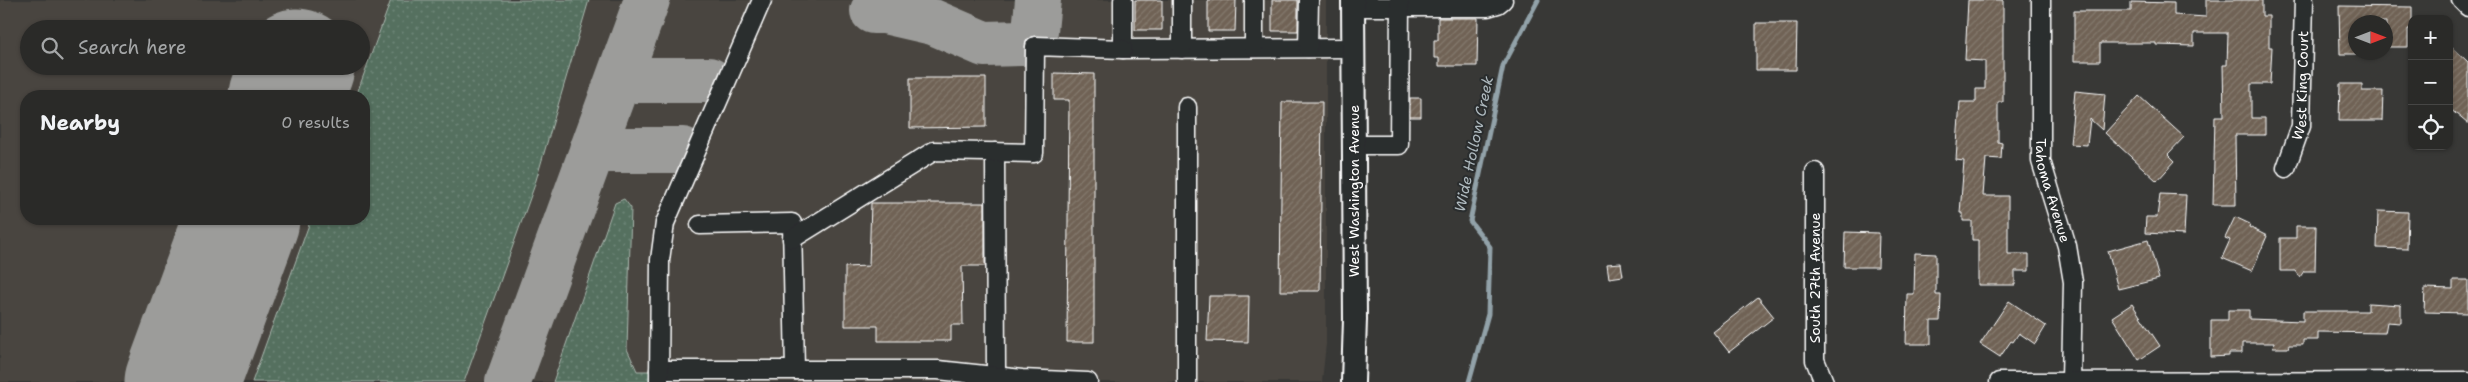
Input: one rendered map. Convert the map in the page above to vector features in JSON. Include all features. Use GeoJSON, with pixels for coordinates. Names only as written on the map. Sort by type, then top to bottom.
{"type":"FeatureCollection","features":[{"type":"Feature","properties":{"kind":"main road","name":"West Washington Avenue"},"geometry":{"type":"LineString","coordinates":[[1353,3],[1355,319],[1353,382]]}},
{"type":"Feature","properties":{"kind":"street"},"geometry":{"type":"LineString","coordinates":[[762,0],[665,223],[660,260],[659,376],[734,376],[795,370],[825,376],[938,370],[1022,379],[1088,382]]}},
{"type":"Feature","properties":{"kind":"street"},"geometry":{"type":"LineString","coordinates":[[1123,0],[1123,49]]}},
{"type":"Feature","properties":{"kind":"street"},"geometry":{"type":"LineString","coordinates":[[1182,0],[1182,49]]}},
{"type":"Feature","properties":{"kind":"street"},"geometry":{"type":"LineString","coordinates":[[1254,0],[1254,48]]}},
{"type":"Feature","properties":{"kind":"street"},"geometry":{"type":"LineString","coordinates":[[1308,48],[1309,0]]}},
{"type":"Feature","properties":{"kind":"street"},"geometry":{"type":"LineString","coordinates":[[1353,3],[1488,7],[1498,4],[1503,0]]}},
{"type":"Feature","properties":{"kind":"street","name":"Tahoma Avenue"},"geometry":{"type":"LineString","coordinates":[[2041,0],[2041,161],[2067,246],[2073,282],[2071,380]]}},
{"type":"Feature","properties":{"kind":"street","name":"West King Court"},"geometry":{"type":"LineString","coordinates":[[2286,168],[2301,126],[2304,0]]}},
{"type":"Feature","properties":{"kind":"street"},"geometry":{"type":"LineString","coordinates":[[2461,0],[2468,7]]}},
{"type":"Feature","properties":{"kind":"street"},"geometry":{"type":"LineString","coordinates":[[1354,145],[1399,145],[1400,3]]}},
{"type":"Feature","properties":{"kind":"street"},"geometry":{"type":"LineString","coordinates":[[792,240],[934,151],[1034,153],[1035,46],[1123,49],[1353,48]]}},
{"type":"Feature","properties":{"kind":"street"},"geometry":{"type":"LineString","coordinates":[[1187,107],[1187,382]]}},
{"type":"Feature","properties":{"kind":"street"},"geometry":{"type":"LineString","coordinates":[[995,152],[996,375]]}},
{"type":"Feature","properties":{"kind":"street","name":"South 27th Avenue"},"geometry":{"type":"LineString","coordinates":[[1815,172],[1815,360],[1824,382]]}},
{"type":"Feature","properties":{"kind":"street"},"geometry":{"type":"LineString","coordinates":[[700,225],[792,223],[795,370]]}},
{"type":"Feature","properties":{"kind":"street"},"geometry":{"type":"LineString","coordinates":[[1999,382],[2071,380],[2468,381]]}},
{"type":"Feature","properties":{"kind":"street"},"geometry":{"type":"LineString","coordinates":[[1339,382],[1353,382]]}},
{"type":"Feature","properties":{"kind":"shaded area"},"geometry":{"type":"Polygon","coordinates":[[[0,0],[1326,0],[1326,344],[1322,382],[0,382],[0,0]]]}},
{"type":"Feature","properties":{"kind":"green space"},"geometry":{"type":"Polygon","coordinates":[[[391,0],[589,0],[534,187],[464,382],[252,382],[309,225],[370,225],[370,90],[358,90],[364,75],[370,75],[370,58],[391,0]]]}},
{"type":"Feature","properties":{"kind":"green space"},"geometry":{"type":"Polygon","coordinates":[[[624,199],[631,208],[627,349],[637,371],[653,371],[653,382],[553,382],[615,203],[624,199]]]}},
{"type":"Feature","properties":{"kind":"building"},"geometry":{"type":"Polygon","coordinates":[[[1135,0],[1162,0],[1162,30],[1135,30],[1135,0]]]}},
{"type":"Feature","properties":{"kind":"building"},"geometry":{"type":"Polygon","coordinates":[[[1208,0],[1236,0],[1235,31],[1208,31],[1208,0]]]}},
{"type":"Feature","properties":{"kind":"building"},"geometry":{"type":"Polygon","coordinates":[[[1272,0],[1298,0],[1298,31],[1272,31],[1272,0]]]}},
{"type":"Feature","properties":{"kind":"building"},"geometry":{"type":"Polygon","coordinates":[[[1968,0],[2003,0],[2003,102],[1998,102],[1998,142],[2002,143],[2001,159],[1986,158],[1983,196],[2008,196],[2008,254],[2029,254],[2029,271],[2015,271],[2015,285],[1978,285],[1978,240],[1972,240],[1972,221],[1963,221],[1963,213],[1960,213],[1964,161],[1956,160],[1960,102],[1976,102],[1976,89],[1985,89],[1985,61],[1965,60],[1968,0]]]}},
{"type":"Feature","properties":{"kind":"building"},"geometry":{"type":"Polygon","coordinates":[[[2206,0],[2262,0],[2262,16],[2269,16],[2269,47],[2272,47],[2270,84],[2251,84],[2251,118],[2265,118],[2265,135],[2235,135],[2236,205],[2213,205],[2215,116],[2224,116],[2223,65],[2227,65],[2228,33],[2194,33],[2194,46],[2156,45],[2156,43],[2100,43],[2100,61],[2074,61],[2074,11],[2131,11],[2131,2],[2174,3],[2174,15],[2206,17],[2206,0]]]}},
{"type":"Feature","properties":{"kind":"building"},"geometry":{"type":"Polygon","coordinates":[[[2339,6],[2412,7],[2412,15],[2408,15],[2408,47],[2393,47],[2393,15],[2348,15],[2348,54],[2340,54],[2339,6]]]}},
{"type":"Feature","properties":{"kind":"building"},"geometry":{"type":"Polygon","coordinates":[[[1438,18],[1478,18],[1477,66],[1439,66],[1439,58],[1434,58],[1434,40],[1438,40],[1438,18]]]}},
{"type":"Feature","properties":{"kind":"building"},"geometry":{"type":"Polygon","coordinates":[[[1756,23],[1797,23],[1796,70],[1756,70],[1756,23]]]}},
{"type":"Feature","properties":{"kind":"building"},"geometry":{"type":"Polygon","coordinates":[[[2453,48],[2468,62],[2468,124],[2453,111],[2453,48]]]}},
{"type":"Feature","properties":{"kind":"building"},"geometry":{"type":"Polygon","coordinates":[[[1054,73],[1094,74],[1094,342],[1067,342],[1069,100],[1054,100],[1054,73]]]}},
{"type":"Feature","properties":{"kind":"building"},"geometry":{"type":"Polygon","coordinates":[[[910,78],[986,78],[986,127],[910,128],[910,78]]]}},
{"type":"Feature","properties":{"kind":"building"},"geometry":{"type":"Polygon","coordinates":[[[2340,84],[2362,84],[2362,91],[2383,91],[2382,121],[2339,121],[2340,84]]]}},
{"type":"Feature","properties":{"kind":"building"},"geometry":{"type":"Polygon","coordinates":[[[2075,91],[2105,94],[2102,130],[2090,119],[2087,145],[2070,144],[2075,91]]]}},
{"type":"Feature","properties":{"kind":"building"},"geometry":{"type":"Polygon","coordinates":[[[2139,96],[2184,137],[2168,154],[2175,161],[2157,181],[2105,133],[2139,96]]]}},
{"type":"Feature","properties":{"kind":"building"},"geometry":{"type":"Polygon","coordinates":[[[1410,98],[1421,98],[1421,117],[1410,117],[1410,98]]]}},
{"type":"Feature","properties":{"kind":"building"},"geometry":{"type":"Polygon","coordinates":[[[1282,102],[1322,102],[1320,291],[1280,291],[1282,102]]]}},
{"type":"Feature","properties":{"kind":"building"},"geometry":{"type":"Polygon","coordinates":[[[2160,194],[2186,195],[2184,235],[2145,233],[2146,217],[2157,217],[2160,194]]]}},
{"type":"Feature","properties":{"kind":"building"},"geometry":{"type":"Polygon","coordinates":[[[871,203],[985,203],[985,266],[962,266],[963,325],[951,325],[951,341],[878,341],[878,326],[845,326],[845,267],[869,266],[871,203]]]}},
{"type":"Feature","properties":{"kind":"building"},"geometry":{"type":"Polygon","coordinates":[[[2378,211],[2408,212],[2407,249],[2377,248],[2378,211]]]}},
{"type":"Feature","properties":{"kind":"building"},"geometry":{"type":"Polygon","coordinates":[[[2235,217],[2250,224],[2249,227],[2267,236],[2252,271],[2222,258],[2230,240],[2225,238],[2235,217]]]}},
{"type":"Feature","properties":{"kind":"building"},"geometry":{"type":"Polygon","coordinates":[[[2296,226],[2316,226],[2315,271],[2304,271],[2300,277],[2296,271],[2280,271],[2280,238],[2296,238],[2296,226]]]}},
{"type":"Feature","properties":{"kind":"building"},"geometry":{"type":"Polygon","coordinates":[[[1845,232],[1879,233],[1878,267],[1844,267],[1845,232]]]}},
{"type":"Feature","properties":{"kind":"building"},"geometry":{"type":"Polygon","coordinates":[[[2148,240],[2159,279],[2118,289],[2108,251],[2148,240]]]}},
{"type":"Feature","properties":{"kind":"building"},"geometry":{"type":"Polygon","coordinates":[[[1915,253],[1936,254],[1936,295],[1941,295],[1940,321],[1931,321],[1931,344],[1906,344],[1907,294],[1914,294],[1915,253]]]}},
{"type":"Feature","properties":{"kind":"building"},"geometry":{"type":"Polygon","coordinates":[[[1621,263],[1623,276],[1609,278],[1607,264],[1621,263]]]}},
{"type":"Feature","properties":{"kind":"building"},"geometry":{"type":"Polygon","coordinates":[[[2453,280],[2468,280],[2468,313],[2424,312],[2425,288],[2453,289],[2453,280]]]}},
{"type":"Feature","properties":{"kind":"building"},"geometry":{"type":"Polygon","coordinates":[[[1209,296],[1249,296],[1248,342],[1207,341],[1209,296]]]}},
{"type":"Feature","properties":{"kind":"building"},"geometry":{"type":"Polygon","coordinates":[[[1758,297],[1774,317],[1729,352],[1713,332],[1758,297]]]}},
{"type":"Feature","properties":{"kind":"building"},"geometry":{"type":"Polygon","coordinates":[[[2009,301],[2046,326],[2035,344],[2019,333],[2000,357],[1980,344],[2009,301]]]}},
{"type":"Feature","properties":{"kind":"building"},"geometry":{"type":"Polygon","coordinates":[[[2368,303],[2401,305],[2401,323],[2387,322],[2385,333],[2318,332],[2318,340],[2303,340],[2303,345],[2289,345],[2288,348],[2273,348],[2274,343],[2242,343],[2242,353],[2229,353],[2229,356],[2211,357],[2211,320],[2228,320],[2228,310],[2249,310],[2249,319],[2303,321],[2303,311],[2368,311],[2368,303]]]}},
{"type":"Feature","properties":{"kind":"building"},"geometry":{"type":"Polygon","coordinates":[[[2132,304],[2160,346],[2139,360],[2112,317],[2132,304]]]}},
{"type":"Feature","properties":{"kind":"waterway","name":"Wide Hollow Creek"},"geometry":{"type":"LineString","coordinates":[[1469,382],[1488,314],[1490,247],[1470,221],[1503,66],[1538,0]]}},
{"type":"Feature","properties":{"kind":"taxiway"},"geometry":{"type":"LineString","coordinates":[[508,382],[647,0]]}},
{"type":"Feature","properties":{"kind":"taxiway"},"geometry":{"type":"LineString","coordinates":[[873,11],[885,11],[933,22],[984,44],[1022,43],[1031,37],[1035,31],[1038,0]]}},
{"type":"Feature","properties":{"kind":"taxiway"},"geometry":{"type":"LineString","coordinates":[[618,80],[709,80]]}},
{"type":"Feature","properties":{"kind":"taxiway"},"geometry":{"type":"LineString","coordinates":[[592,150],[683,150]]}},
{"type":"Feature","properties":{"kind":"runway"},"geometry":{"type":"LineString","coordinates":[[288,90],[294,75]]}},
{"type":"Feature","properties":{"kind":"runway"},"geometry":{"type":"LineString","coordinates":[[182,382],[240,225]]}}]}
